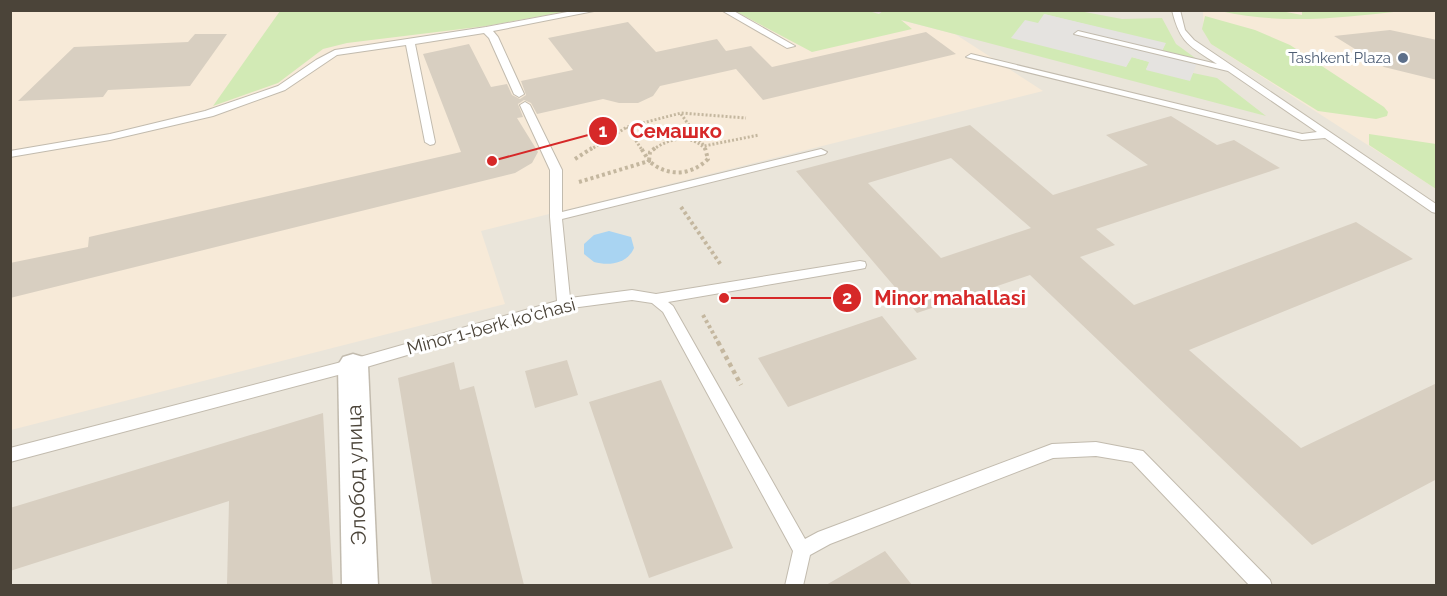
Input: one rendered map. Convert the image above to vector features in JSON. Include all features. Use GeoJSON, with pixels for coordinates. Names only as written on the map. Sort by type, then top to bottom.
{"type":"FeatureCollection","features":[{"type":"Feature","properties":{"kind":"street","name":"Элобод улица"},"geometry":{"type":"LineString","coordinates":[[353,364],[360,585]]}},
{"type":"Feature","properties":{"kind":"lane"},"geometry":{"type":"LineString","coordinates":[[10,154],[198,118],[288,86],[322,59],[335,53],[486,30],[595,10]]}},
{"type":"Feature","properties":{"kind":"lane"},"geometry":{"type":"LineString","coordinates":[[725,10],[790,46]]}},
{"type":"Feature","properties":{"kind":"lane"},"geometry":{"type":"LineString","coordinates":[[1176,10],[1178,24],[1184,35],[1324,135],[1437,209]]}},
{"type":"Feature","properties":{"kind":"lane"},"geometry":{"type":"LineString","coordinates":[[486,30],[493,37],[556,170],[556,217],[564,304]]}},
{"type":"Feature","properties":{"kind":"lane"},"geometry":{"type":"LineString","coordinates":[[1078,34],[1231,70]]}},
{"type":"Feature","properties":{"kind":"lane"},"geometry":{"type":"LineString","coordinates":[[410,41],[430,142]]}},
{"type":"Feature","properties":{"kind":"lane"},"geometry":{"type":"LineString","coordinates":[[971,57],[1302,137],[1324,135]]}},
{"type":"Feature","properties":{"kind":"lane"},"geometry":{"type":"LineString","coordinates":[[556,217],[821,152]]}},
{"type":"Feature","properties":{"kind":"lane","name":"Minor 1-berk ko'chasi"},"geometry":{"type":"LineString","coordinates":[[10,455],[353,364],[564,304],[632,295],[656,299],[860,265]]}},
{"type":"Feature","properties":{"kind":"lane"},"geometry":{"type":"LineString","coordinates":[[656,299],[668,309],[802,550],[794,585]]}},
{"type":"Feature","properties":{"kind":"lane"},"geometry":{"type":"LineString","coordinates":[[802,550],[824,538],[1052,451],[1096,449],[1137,456],[1263,585]]}},
{"type":"Feature","properties":{"kind":"path"},"geometry":{"type":"LineString","coordinates":[[556,170],[627,127],[681,113],[746,118]]}},
{"type":"Feature","properties":{"kind":"path"},"geometry":{"type":"LineString","coordinates":[[627,127],[649,162],[660,170],[670,173],[694,171],[708,159],[708,153],[681,113]]}},
{"type":"Feature","properties":{"kind":"path"},"geometry":{"type":"LineString","coordinates":[[649,162],[650,152],[663,141],[686,139],[704,146],[759,135]]}},
{"type":"Feature","properties":{"kind":"path"},"geometry":{"type":"LineString","coordinates":[[556,189],[649,162]]}},
{"type":"Feature","properties":{"kind":"path"},"geometry":{"type":"LineString","coordinates":[[669,189],[735,286]]}},
{"type":"Feature","properties":{"kind":"shaded area"},"geometry":{"type":"Polygon","coordinates":[[[11,11],[1436,11],[1436,585],[11,585],[11,11]]]}},
{"type":"Feature","properties":{"kind":"shaded area"},"geometry":{"type":"Polygon","coordinates":[[[11,11],[865,11],[955,34],[1043,91],[481,231],[505,304],[11,430],[11,11]]]}},
{"type":"Feature","properties":{"kind":"shaded area"},"geometry":{"type":"Polygon","coordinates":[[[1203,11],[1436,11],[1436,189],[1211,44],[1204,32],[1203,11]]]}},
{"type":"Feature","properties":{"kind":"shaded area"},"geometry":{"type":"Polygon","coordinates":[[[1044,14],[1166,43],[1162,51],[1198,60],[1190,81],[1146,70],[1149,62],[1132,57],[1126,67],[1011,38],[1025,20],[1038,23],[1044,14]]]}},
{"type":"Feature","properties":{"kind":"green space"},"geometry":{"type":"Polygon","coordinates":[[[865,10],[879,14],[884,10],[1074,10],[1122,19],[1162,18],[1176,44],[1198,60],[1162,51],[1165,44],[1044,14],[1126,67],[1131,57],[1150,62],[1146,69],[1189,80],[1193,73],[1217,78],[1266,116],[901,20],[912,29],[812,52],[735,11],[865,10]]]}},
{"type":"Feature","properties":{"kind":"green space"},"geometry":{"type":"Polygon","coordinates":[[[1302,10],[1403,11],[1333,18],[1289,19],[1220,11],[1281,11],[1302,15],[1302,10]]]}},
{"type":"Feature","properties":{"kind":"green space"},"geometry":{"type":"Polygon","coordinates":[[[280,11],[569,11],[486,26],[347,43],[323,49],[278,83],[213,106],[280,11]]]}},
{"type":"Feature","properties":{"kind":"green space"},"geometry":{"type":"Polygon","coordinates":[[[1205,16],[1255,30],[1290,45],[1384,107],[1388,112],[1387,116],[1376,119],[1318,111],[1211,44],[1202,29],[1205,16]]]}},
{"type":"Feature","properties":{"kind":"green space"},"geometry":{"type":"Polygon","coordinates":[[[1369,134],[1436,144],[1436,189],[1369,145],[1369,134]]]}},
{"type":"Feature","properties":{"kind":"water"},"geometry":{"type":"Polygon","coordinates":[[[609,231],[631,237],[634,248],[627,258],[617,263],[594,262],[584,254],[584,244],[594,235],[609,231]]]}},
{"type":"Feature","properties":{"kind":"building"},"geometry":{"type":"Polygon","coordinates":[[[628,22],[656,52],[717,39],[726,51],[751,46],[772,67],[926,32],[956,54],[763,100],[736,69],[660,86],[653,96],[638,103],[619,103],[603,99],[537,114],[531,103],[524,100],[518,104],[523,117],[517,118],[538,152],[532,163],[515,173],[10,298],[10,263],[88,247],[89,237],[461,152],[423,54],[469,44],[491,87],[507,84],[512,95],[520,99],[526,95],[521,81],[573,70],[548,38],[628,22]]]}},
{"type":"Feature","properties":{"kind":"building","name":"Tashkent Plaza"},"geometry":{"type":"Polygon","coordinates":[[[1390,30],[1437,40],[1437,80],[1384,67],[1334,36],[1390,30]]]}},
{"type":"Feature","properties":{"kind":"building"},"geometry":{"type":"Polygon","coordinates":[[[195,34],[227,34],[190,86],[108,90],[103,97],[18,101],[74,47],[188,42],[195,34]]]}},
{"type":"Feature","properties":{"kind":"building"},"geometry":{"type":"Polygon","coordinates":[[[1171,116],[1217,145],[1234,140],[1280,168],[1096,229],[1115,245],[1080,257],[1134,305],[1356,222],[1413,259],[1189,350],[1301,448],[1437,383],[1437,479],[1312,545],[1030,275],[917,313],[796,171],[970,125],[1053,195],[1148,165],[1106,135],[1171,116]],[[951,158],[868,183],[941,258],[1031,228],[951,158]]]}},
{"type":"Feature","properties":{"kind":"building"},"geometry":{"type":"Polygon","coordinates":[[[882,316],[917,359],[788,407],[758,358],[882,316]]]}},
{"type":"Feature","properties":{"kind":"building"},"geometry":{"type":"Polygon","coordinates":[[[567,360],[578,395],[535,408],[525,371],[567,360]]]}},
{"type":"Feature","properties":{"kind":"building"},"geometry":{"type":"Polygon","coordinates":[[[454,362],[460,390],[474,386],[524,585],[432,585],[398,378],[454,362]]]}},
{"type":"Feature","properties":{"kind":"building"},"geometry":{"type":"Polygon","coordinates":[[[661,380],[733,548],[649,578],[589,402],[661,380]]]}},
{"type":"Feature","properties":{"kind":"building"},"geometry":{"type":"Polygon","coordinates":[[[323,413],[333,585],[227,585],[229,501],[10,571],[10,508],[323,413]]]}},
{"type":"Feature","properties":{"kind":"building"},"geometry":{"type":"Polygon","coordinates":[[[885,551],[912,585],[826,585],[885,551]]]}},
{"type":"Feature","properties":{"kind":"place","name":"Tashkent Plaza"},"geometry":{"type":"Point","coordinates":[1403,58]}},
{"type":"Feature","properties":{"kind":"place","name":"Семашко"},"geometry":{"type":"Point","coordinates":[492,161]}},
{"type":"Feature","properties":{"kind":"place","name":"Minor mahallasi"},"geometry":{"type":"Point","coordinates":[724,298]}}]}
